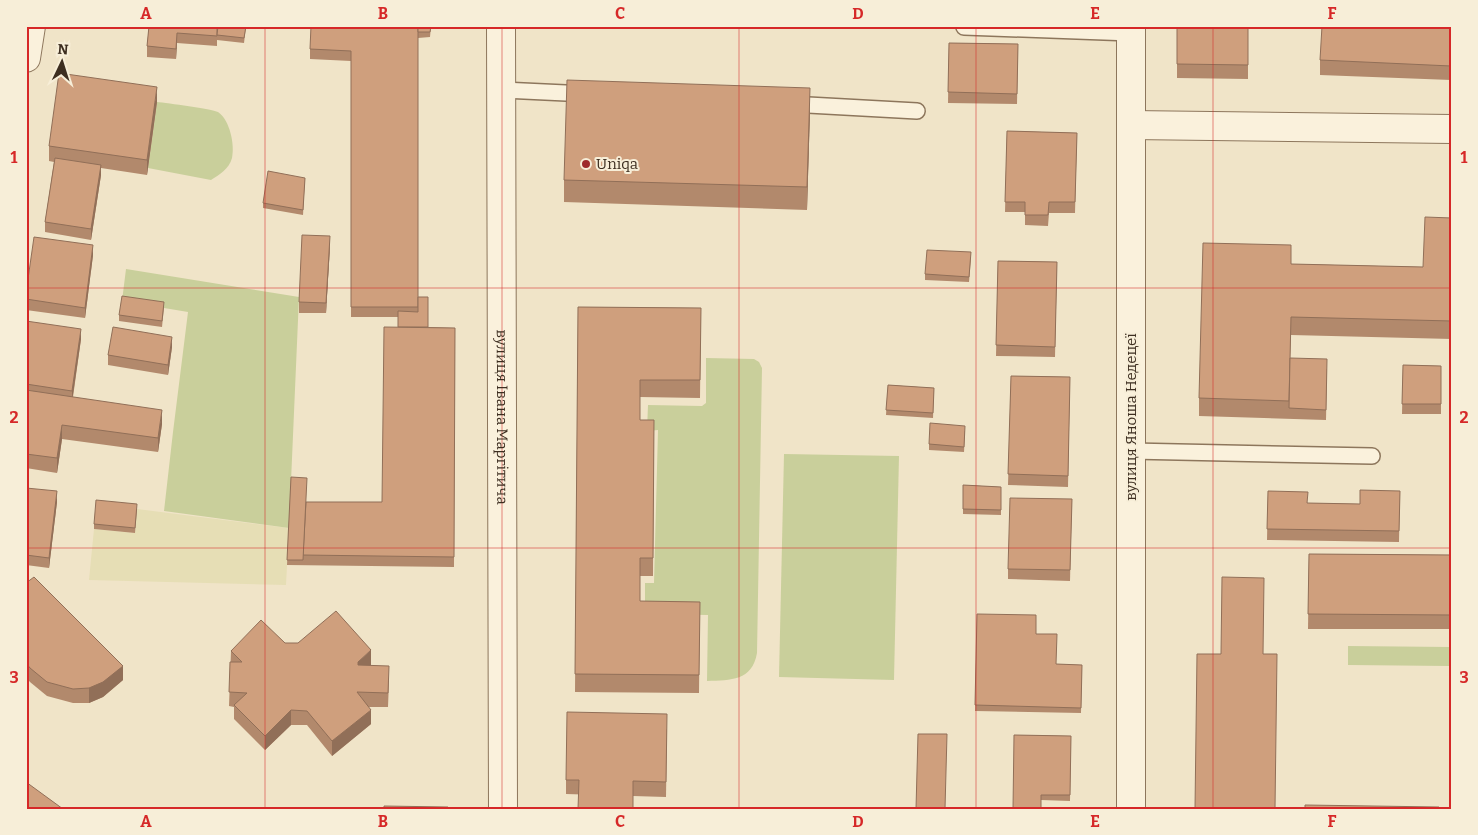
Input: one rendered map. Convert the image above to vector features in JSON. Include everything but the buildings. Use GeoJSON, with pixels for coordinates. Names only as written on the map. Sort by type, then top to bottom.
{"type":"FeatureCollection","features":[{"type":"Feature","properties":{"kind":"street"},"geometry":{"type":"LineString","coordinates":[[26,58],[31,26]]}},
{"type":"Feature","properties":{"kind":"street","name":"вулиця Івана Маргітича"},"geometry":{"type":"LineString","coordinates":[[502,26],[503,809]]}},
{"type":"Feature","properties":{"kind":"street","name":"вулиця Яноша Недецеї"},"geometry":{"type":"LineString","coordinates":[[1131,30],[1131,809]]}},
{"type":"Feature","properties":{"kind":"street"},"geometry":{"type":"LineString","coordinates":[[1131,126],[1452,129]]}},
{"type":"Feature","properties":{"kind":"lane"},"geometry":{"type":"LineString","coordinates":[[964,26],[1131,30]]}},
{"type":"Feature","properties":{"kind":"lane"},"geometry":{"type":"LineString","coordinates":[[502,90],[601,94]]}},
{"type":"Feature","properties":{"kind":"lane"},"geometry":{"type":"LineString","coordinates":[[779,104],[917,110]]}},
{"type":"Feature","properties":{"kind":"lane"},"geometry":{"type":"LineString","coordinates":[[1131,451],[1372,456]]}},
{"type":"Feature","properties":{"kind":"shaded area"},"geometry":{"type":"Polygon","coordinates":[[[137,509],[289,528],[286,585],[89,580],[94,529],[135,533],[137,509]]]}},
{"type":"Feature","properties":{"kind":"green space"},"geometry":{"type":"Polygon","coordinates":[[[157,102],[218,112],[226,121],[231,133],[233,153],[229,165],[211,180],[148,168],[157,102]]]}},
{"type":"Feature","properties":{"kind":"green space"},"geometry":{"type":"Polygon","coordinates":[[[126,269],[299,297],[289,528],[164,511],[188,312],[122,301],[126,269]]]}},
{"type":"Feature","properties":{"kind":"green space"},"geometry":{"type":"Polygon","coordinates":[[[706,358],[754,359],[759,362],[762,368],[757,653],[750,669],[745,674],[732,679],[707,681],[708,615],[645,614],[645,583],[654,583],[658,430],[647,431],[648,405],[702,406],[706,403],[706,358]]]}},
{"type":"Feature","properties":{"kind":"green space"},"geometry":{"type":"Polygon","coordinates":[[[784,454],[899,456],[894,680],[779,677],[784,454]]]}},
{"type":"Feature","properties":{"kind":"green space"},"geometry":{"type":"Polygon","coordinates":[[[1348,646],[1450,647],[1449,666],[1348,665],[1348,646]]]}},
{"type":"Feature","properties":{"kind":"place","name":"Uniqa"},"geometry":{"type":"Point","coordinates":[586,164]}}]}
